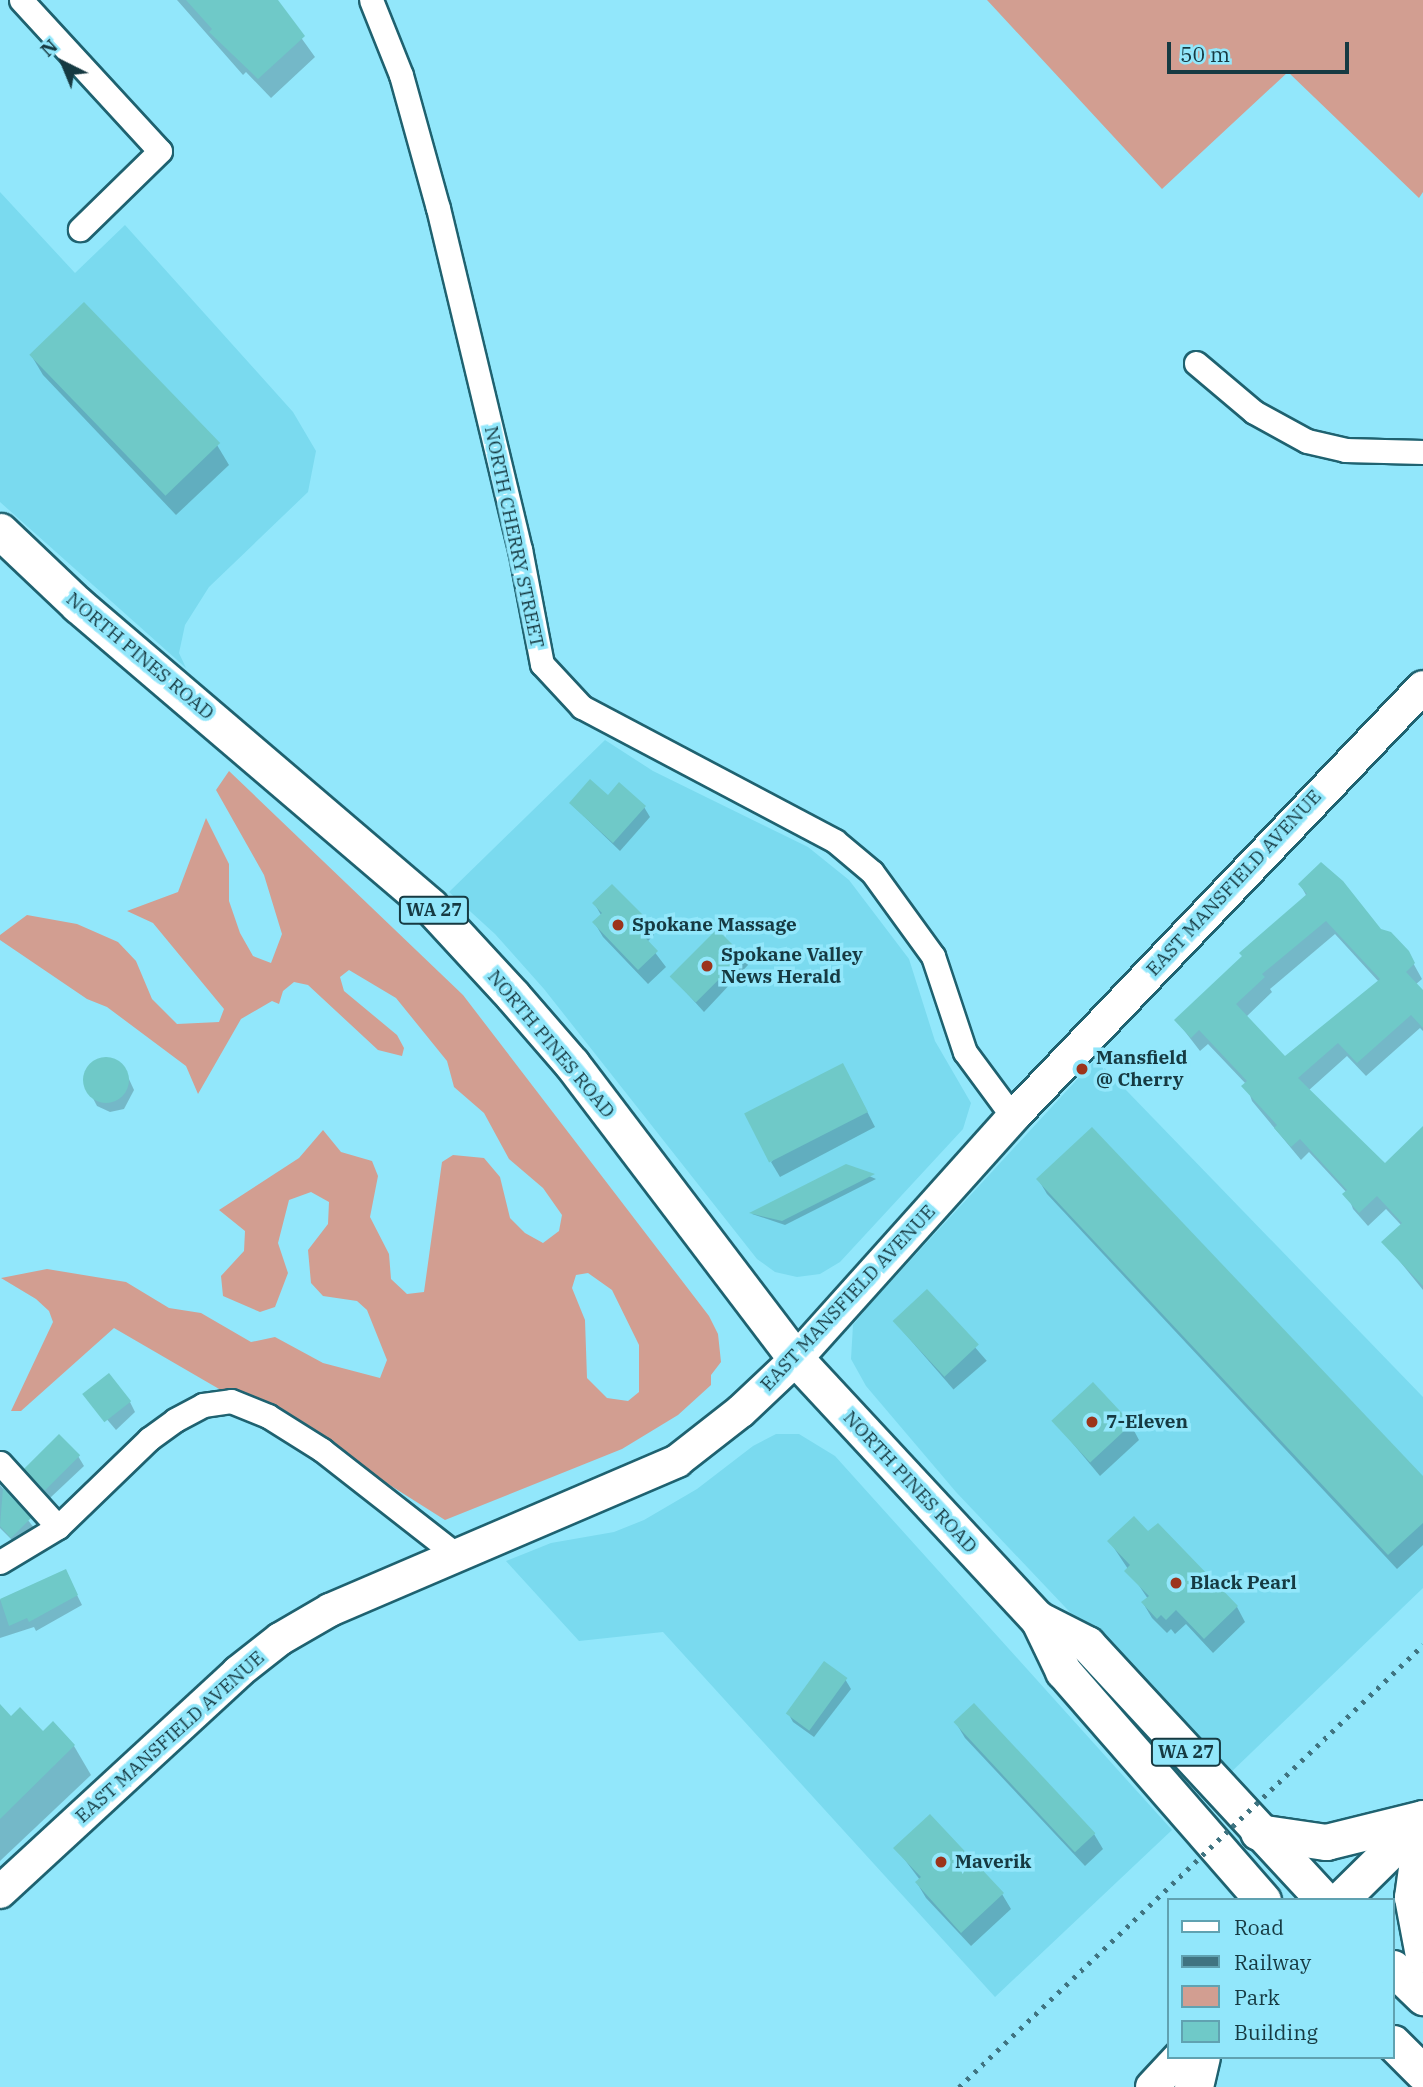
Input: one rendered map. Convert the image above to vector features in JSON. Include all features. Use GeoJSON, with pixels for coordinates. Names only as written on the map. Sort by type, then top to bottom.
{"type":"FeatureCollection","features":[{"type":"Feature","properties":{"kind":"highway"},"geometry":{"type":"LineString","coordinates":[[1194,2087],[1201,2059]]}},
{"type":"Feature","properties":{"kind":"main road","name":"NORTH PINES ROAD"},"geometry":{"type":"LineString","coordinates":[[0,531],[78,604],[430,906],[572,1064],[796,1359],[1038,1619],[1063,1671],[1261,1898]]}},
{"type":"Feature","properties":{"kind":"main road","name":"EAST MANSFIELD AVENUE"},"geometry":{"type":"LineString","coordinates":[[0,1892],[238,1672],[280,1639],[330,1610],[459,1557],[677,1461],[796,1359],[1013,1117],[1423,687]]}},
{"type":"Feature","properties":{"kind":"main road","name":"NORTH PINES ROAD"},"geometry":{"type":"LineString","coordinates":[[1038,1619],[1087,1644],[1258,1832],[1322,1898]]}},
{"type":"Feature","properties":{"kind":"main road"},"geometry":{"type":"LineString","coordinates":[[1258,1832],[1326,1842],[1423,1818]]}},
{"type":"Feature","properties":{"kind":"main road"},"geometry":{"type":"LineString","coordinates":[[1342,1898],[1423,1818]]}},
{"type":"Feature","properties":{"kind":"main road"},"geometry":{"type":"LineString","coordinates":[[1423,1818],[1412,1897],[1423,1955]]}},
{"type":"Feature","properties":{"kind":"main road"},"geometry":{"type":"LineString","coordinates":[[1223,1852],[1241,1898]]}},
{"type":"Feature","properties":{"kind":"main road"},"geometry":{"type":"LineString","coordinates":[[1395,1970],[1423,1997]]}},
{"type":"Feature","properties":{"kind":"main road"},"geometry":{"type":"LineString","coordinates":[[1395,2045],[1423,2073]]}},
{"type":"Feature","properties":{"kind":"main road"},"geometry":{"type":"LineString","coordinates":[[1152,2087],[1178,2059]]}},
{"type":"Feature","properties":{"kind":"street"},"geometry":{"type":"LineString","coordinates":[[21,0],[160,151],[80,229]]}},
{"type":"Feature","properties":{"kind":"street","name":"NORTH CHERRY STREET"},"geometry":{"type":"LineString","coordinates":[[371,0],[401,75],[438,208],[520,548],[542,664],[582,707],[835,841],[872,872],[933,956],[965,1052],[1013,1117]]}},
{"type":"Feature","properties":{"kind":"street"},"geometry":{"type":"LineString","coordinates":[[1196,363],[1254,411],[1307,441],[1345,450],[1423,453]]}},
{"type":"Feature","properties":{"kind":"street"},"geometry":{"type":"LineString","coordinates":[[0,1562],[33,1546],[58,1527],[149,1439],[203,1405],[231,1401],[268,1416],[322,1450],[459,1557]]}},
{"type":"Feature","properties":{"kind":"street"},"geometry":{"type":"LineString","coordinates":[[0,1463],[58,1527]]}},
{"type":"Feature","properties":{"kind":"shaded area"},"geometry":{"type":"Polygon","coordinates":[[[0,192],[75,273],[125,225],[293,412],[316,451],[308,492],[209,587],[185,625],[179,653],[186,668],[0,502],[0,192]]]}},
{"type":"Feature","properties":{"kind":"shaded area"},"geometry":{"type":"Polygon","coordinates":[[[605,740],[653,771],[808,847],[849,880],[909,959],[935,1041],[971,1103],[963,1129],[840,1262],[820,1274],[797,1277],[775,1272],[757,1259],[544,989],[495,934],[449,892],[605,740]]]}},
{"type":"Feature","properties":{"kind":"shaded area"},"geometry":{"type":"Polygon","coordinates":[[[1096,1059],[1423,1397],[1423,1588],[1226,1777],[956,1492],[866,1386],[851,1359],[853,1325],[1096,1059]]]}},
{"type":"Feature","properties":{"kind":"shaded area"},"geometry":{"type":"Polygon","coordinates":[[[776,1434],[799,1434],[835,1456],[1172,1830],[995,1997],[663,1632],[579,1641],[506,1561],[551,1543],[614,1532],[644,1520],[697,1489],[753,1446],[776,1434]]]}},
{"type":"Feature","properties":{"kind":"green space"},"geometry":{"type":"Polygon","coordinates":[[[987,0],[1423,0],[1423,192],[1419,198],[1288,72],[1162,189],[987,0]]]}},
{"type":"Feature","properties":{"kind":"green space"},"geometry":{"type":"Polygon","coordinates":[[[229,771],[463,995],[709,1316],[718,1334],[721,1362],[711,1375],[711,1385],[678,1415],[622,1449],[445,1520],[279,1415],[226,1393],[114,1328],[21,1411],[11,1411],[53,1322],[49,1311],[36,1299],[1,1278],[47,1269],[126,1282],[169,1308],[201,1313],[251,1342],[275,1337],[323,1363],[380,1378],[387,1360],[367,1310],[357,1301],[323,1296],[311,1283],[308,1250],[328,1224],[329,1202],[311,1192],[289,1200],[278,1243],[288,1273],[275,1307],[260,1312],[223,1296],[221,1276],[244,1251],[245,1231],[219,1210],[299,1158],[323,1130],[341,1152],[372,1161],[378,1176],[370,1217],[389,1254],[391,1279],[407,1294],[424,1292],[442,1162],[453,1155],[484,1158],[500,1177],[510,1218],[525,1233],[543,1243],[559,1231],[562,1215],[543,1188],[509,1159],[484,1113],[454,1087],[447,1061],[396,998],[349,970],[340,977],[344,991],[397,1035],[404,1048],[402,1056],[378,1050],[308,985],[294,982],[283,991],[279,1004],[272,1001],[241,1019],[198,1094],[186,1066],[107,1007],[87,999],[0,940],[0,935],[27,915],[77,924],[118,942],[136,961],[152,999],[177,1024],[219,1022],[224,1009],[153,923],[127,911],[178,892],[206,818],[229,864],[229,901],[240,933],[253,956],[271,963],[282,934],[264,875],[216,790],[229,771]],[[588,1273],[576,1275],[572,1288],[585,1320],[587,1378],[607,1398],[628,1401],[639,1392],[639,1345],[612,1290],[588,1273]]]}},
{"type":"Feature","properties":{"kind":"building"},"geometry":{"type":"Polygon","coordinates":[[[186,0],[278,0],[305,36],[258,79],[209,32],[212,29],[186,0]]]}},
{"type":"Feature","properties":{"kind":"building"},"geometry":{"type":"Polygon","coordinates":[[[84,302],[220,443],[165,496],[29,355],[84,302]]]}},
{"type":"Feature","properties":{"kind":"building"},"geometry":{"type":"Polygon","coordinates":[[[590,779],[608,795],[619,782],[646,806],[613,843],[569,803],[590,779]]]}},
{"type":"Feature","properties":{"kind":"building"},"geometry":{"type":"Polygon","coordinates":[[[1321,862],[1343,881],[1381,929],[1391,932],[1409,951],[1415,963],[1406,972],[1423,990],[1423,1028],[1411,1015],[1357,1063],[1338,1043],[1298,1078],[1385,1163],[1423,1126],[1423,1286],[1381,1242],[1402,1223],[1377,1196],[1359,1213],[1342,1194],[1347,1190],[1300,1139],[1291,1147],[1274,1128],[1277,1125],[1241,1086],[1247,1081],[1199,1030],[1191,1038],[1174,1020],[1242,956],[1239,953],[1307,894],[1298,884],[1321,862]],[[1326,921],[1262,974],[1265,977],[1236,1004],[1285,1056],[1380,979],[1326,921]]]}},
{"type":"Feature","properties":{"kind":"building","name":"Spokane Massage"},"geometry":{"type":"Polygon","coordinates":[[[612,884],[647,919],[637,929],[658,951],[638,970],[592,922],[602,913],[592,903],[612,884]]]}},
{"type":"Feature","properties":{"kind":"building","name":"Spokane Valley News Herald"},"geometry":{"type":"Polygon","coordinates":[[[717,929],[743,955],[696,1003],[670,976],[717,929]]]}},
{"type":"Feature","properties":{"kind":"building"},"geometry":{"type":"Polygon","coordinates":[[[106,1057],[123,1063],[129,1080],[123,1097],[106,1103],[89,1097],[83,1080],[89,1063],[106,1057]]]}},
{"type":"Feature","properties":{"kind":"building"},"geometry":{"type":"Polygon","coordinates":[[[843,1063],[868,1112],[769,1162],[744,1113],[843,1063]]]}},
{"type":"Feature","properties":{"kind":"building"},"geometry":{"type":"Polygon","coordinates":[[[1092,1127],[1423,1476],[1423,1523],[1388,1555],[1036,1179],[1092,1127]]]}},
{"type":"Feature","properties":{"kind":"building"},"geometry":{"type":"Polygon","coordinates":[[[846,1164],[875,1174],[782,1221],[749,1213],[846,1164]]]}},
{"type":"Feature","properties":{"kind":"building"},"geometry":{"type":"Polygon","coordinates":[[[927,1289],[979,1345],[944,1377],[893,1321],[927,1289]]]}},
{"type":"Feature","properties":{"kind":"building"},"geometry":{"type":"Polygon","coordinates":[[[109,1373],[131,1401],[104,1422],[82,1394],[109,1373]]]}},
{"type":"Feature","properties":{"kind":"building","name":"7-Eleven"},"geometry":{"type":"Polygon","coordinates":[[[1093,1382],[1132,1424],[1090,1463],[1051,1421],[1093,1382]]]}},
{"type":"Feature","properties":{"kind":"building"},"geometry":{"type":"Polygon","coordinates":[[[59,1434],[80,1455],[45,1491],[24,1469],[59,1434]]]}},
{"type":"Feature","properties":{"kind":"building"},"geometry":{"type":"Polygon","coordinates":[[[3,1488],[31,1518],[11,1538],[0,1526],[3,1488]]]}},
{"type":"Feature","properties":{"kind":"building","name":"Black Pearl"},"geometry":{"type":"Polygon","coordinates":[[[1134,1516],[1148,1531],[1158,1523],[1238,1606],[1204,1639],[1176,1610],[1166,1620],[1161,1615],[1157,1619],[1141,1602],[1149,1596],[1124,1571],[1130,1565],[1107,1541],[1134,1516]]]}},
{"type":"Feature","properties":{"kind":"building"},"geometry":{"type":"Polygon","coordinates":[[[66,1569],[78,1595],[29,1622],[27,1618],[9,1626],[0,1599],[66,1569]]]}},
{"type":"Feature","properties":{"kind":"building"},"geometry":{"type":"Polygon","coordinates":[[[824,1661],[847,1678],[809,1731],[786,1714],[824,1661]]]}},
{"type":"Feature","properties":{"kind":"building","name":"Maverik"},"geometry":{"type":"Polygon","coordinates":[[[974,1703],[1095,1833],[1075,1852],[954,1722],[974,1703]]]}},
{"type":"Feature","properties":{"kind":"building"},"geometry":{"type":"Polygon","coordinates":[[[0,1704],[11,1716],[20,1707],[43,1731],[53,1721],[75,1745],[0,1819],[0,1704]]]}},
{"type":"Feature","properties":{"kind":"building","name":"Maverik"},"geometry":{"type":"Polygon","coordinates":[[[930,1814],[1004,1893],[961,1933],[915,1882],[921,1877],[893,1848],[930,1814]]]}},
{"type":"Feature","properties":{"kind":"railway"},"geometry":{"type":"LineString","coordinates":[[959,2087],[1423,1645]]}},
{"type":"Feature","properties":{"kind":"place","name":"Spokane Massage"},"geometry":{"type":"Point","coordinates":[618,925]}},
{"type":"Feature","properties":{"kind":"place","name":"Spokane Valley News Herald"},"geometry":{"type":"Point","coordinates":[707,966]}},
{"type":"Feature","properties":{"kind":"place","name":"Mansfield @ Cherry"},"geometry":{"type":"Point","coordinates":[1082,1069]}},
{"type":"Feature","properties":{"kind":"place","name":"7-Eleven"},"geometry":{"type":"Point","coordinates":[1092,1422]}},
{"type":"Feature","properties":{"kind":"place","name":"Black Pearl"},"geometry":{"type":"Point","coordinates":[1176,1583]}},
{"type":"Feature","properties":{"kind":"place","name":"Maverik"},"geometry":{"type":"Point","coordinates":[941,1862]}}]}
